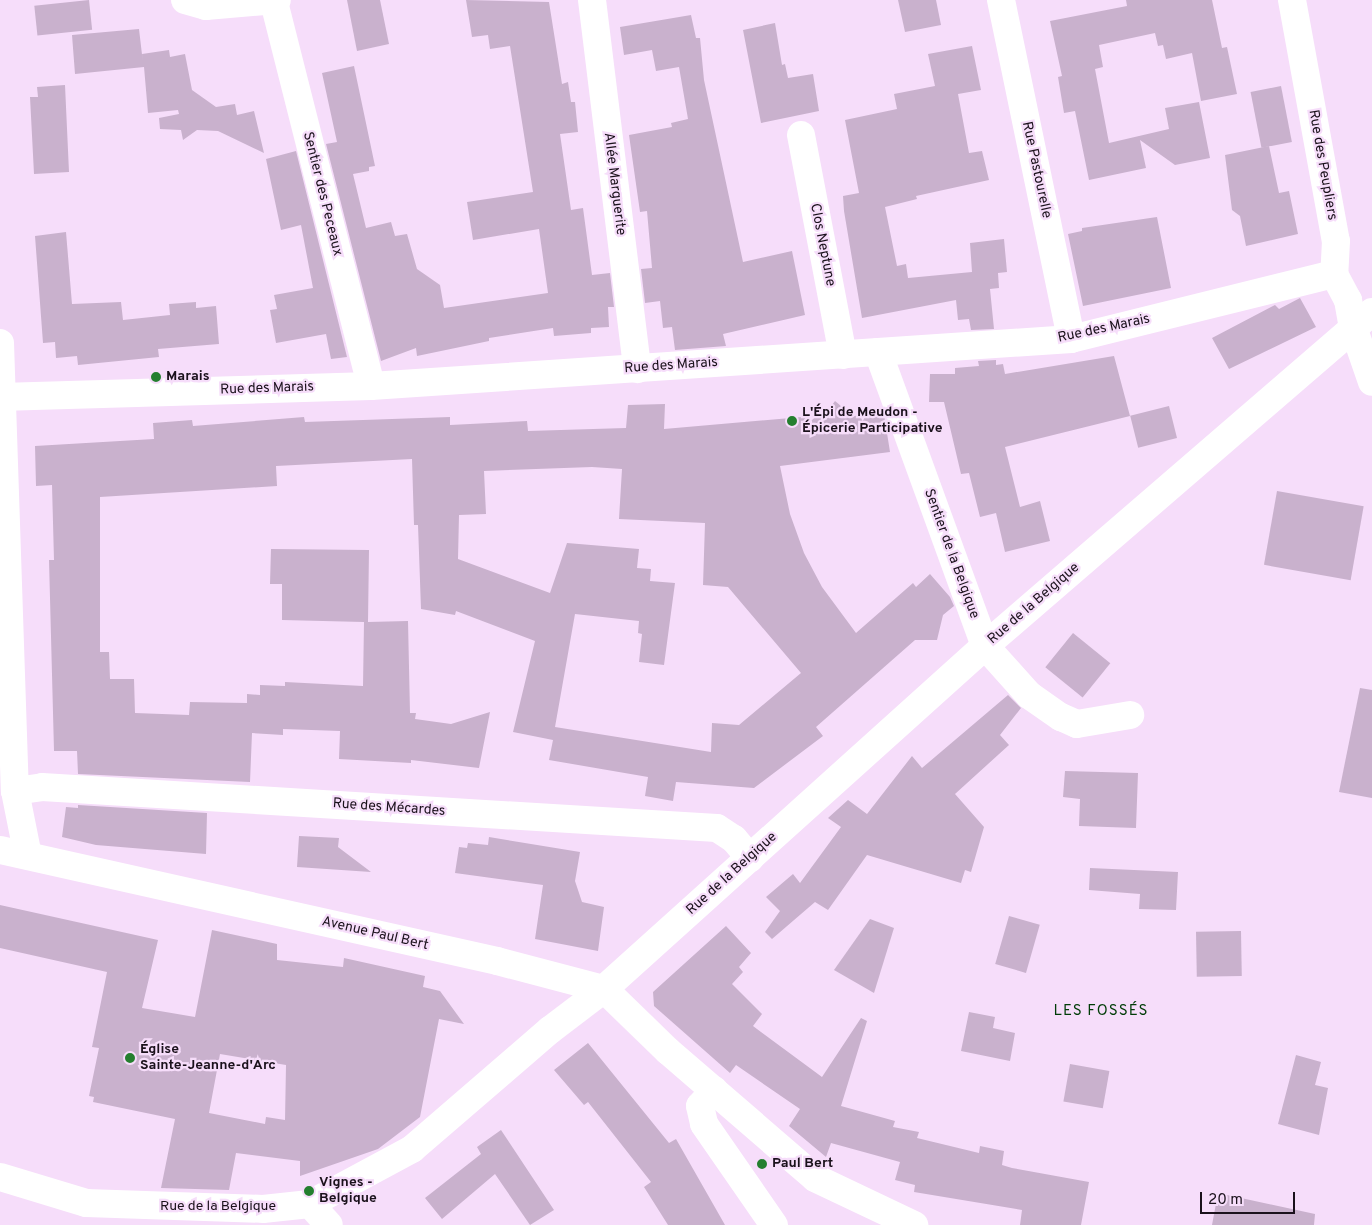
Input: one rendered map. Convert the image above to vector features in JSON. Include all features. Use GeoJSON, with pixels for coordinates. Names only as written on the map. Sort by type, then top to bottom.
{"type":"FeatureCollection","features":[{"type":"Feature","properties":{"kind":"street"},"geometry":{"type":"LineString","coordinates":[[185,0],[206,6],[275,1]]}},
{"type":"Feature","properties":{"kind":"street","name":"Allée Marguerite"},"geometry":{"type":"LineString","coordinates":[[592,0],[637,369]]}},
{"type":"Feature","properties":{"kind":"street","name":"Rue Pastourelle"},"geometry":{"type":"LineString","coordinates":[[1001,0],[1071,339]]}},
{"type":"Feature","properties":{"kind":"street","name":"Rue des Peupliers"},"geometry":{"type":"LineString","coordinates":[[1292,0],[1336,242],[1334,274]]}},
{"type":"Feature","properties":{"kind":"street","name":"Sentier des Peceaux"},"geometry":{"type":"LineString","coordinates":[[275,1],[371,386]]}},
{"type":"Feature","properties":{"kind":"street","name":"Clos Neptune"},"geometry":{"type":"LineString","coordinates":[[801,135],[843,355]]}},
{"type":"Feature","properties":{"kind":"street"},"geometry":{"type":"LineString","coordinates":[[1334,274],[1348,300],[1363,320],[1372,382]]}},
{"type":"Feature","properties":{"kind":"street","name":"Rue des Marais"},"geometry":{"type":"LineString","coordinates":[[0,396],[371,386],[1071,339],[1334,274]]}},
{"type":"Feature","properties":{"kind":"street","name":"Rue de la Belgique"},"geometry":{"type":"LineString","coordinates":[[0,1177],[86,1203],[117,1206],[263,1210],[310,1204],[412,1149],[532,1045],[604,989],[985,646],[1363,320]]}},
{"type":"Feature","properties":{"kind":"street"},"geometry":{"type":"LineString","coordinates":[[0,343],[0,396],[15,792],[28,856]]}},
{"type":"Feature","properties":{"kind":"street","name":"Sentier de la Belgique"},"geometry":{"type":"LineString","coordinates":[[878,352],[985,646],[1029,694],[1061,717],[1077,724],[1130,715]]}},
{"type":"Feature","properties":{"kind":"street","name":"Rue des Mécardes"},"geometry":{"type":"LineString","coordinates":[[15,792],[42,787],[717,828],[734,839],[750,858]]}},
{"type":"Feature","properties":{"kind":"street","name":"Avenue Paul Bert"},"geometry":{"type":"LineString","coordinates":[[0,850],[505,963],[604,989],[714,1090],[815,1178],[914,1225]]}},
{"type":"Feature","properties":{"kind":"street"},"geometry":{"type":"LineString","coordinates":[[714,1090],[700,1106],[704,1124],[774,1225]]}},
{"type":"Feature","properties":{"kind":"street"},"geometry":{"type":"LineString","coordinates":[[310,1204],[328,1225]]}},
{"type":"Feature","properties":{"kind":"building"},"geometry":{"type":"Polygon","coordinates":[[[89,0],[92,30],[37,36],[34,6],[89,0]]]}},
{"type":"Feature","properties":{"kind":"building"},"geometry":{"type":"Polygon","coordinates":[[[347,0],[380,0],[389,44],[357,51],[347,0]]]}},
{"type":"Feature","properties":{"kind":"building"},"geometry":{"type":"Polygon","coordinates":[[[466,0],[549,2],[562,84],[568,82],[571,102],[575,102],[578,132],[560,134],[571,210],[583,208],[592,275],[610,273],[614,307],[608,307],[609,327],[591,328],[591,333],[554,336],[553,328],[489,338],[489,341],[417,356],[416,348],[381,361],[326,144],[337,142],[322,73],[354,66],[375,166],[369,167],[369,171],[353,174],[366,228],[391,222],[395,236],[407,234],[417,269],[440,285],[444,308],[548,293],[539,229],[473,240],[467,202],[533,192],[510,46],[490,49],[488,35],[472,37],[466,0]]]}},
{"type":"Feature","properties":{"kind":"building"},"geometry":{"type":"Polygon","coordinates":[[[898,0],[936,0],[941,25],[905,32],[898,0]]]}},
{"type":"Feature","properties":{"kind":"building"},"geometry":{"type":"Polygon","coordinates":[[[1126,0],[1212,0],[1222,48],[1227,47],[1237,94],[1201,101],[1192,53],[1166,59],[1163,45],[1158,46],[1155,33],[1099,45],[1103,67],[1095,69],[1109,143],[1169,129],[1165,108],[1199,102],[1210,158],[1175,165],[1140,140],[1146,168],[1089,180],[1075,111],[1064,113],[1058,77],[1062,76],[1050,21],[1127,6],[1126,0]]]}},
{"type":"Feature","properties":{"kind":"building"},"geometry":{"type":"Polygon","coordinates":[[[691,15],[696,38],[700,38],[704,80],[743,262],[792,251],[805,315],[723,334],[726,346],[675,350],[672,327],[663,328],[660,301],[645,303],[641,269],[652,268],[647,211],[640,212],[629,135],[672,127],[671,123],[688,119],[679,67],[656,71],[652,50],[624,55],[620,27],[691,15]]]}},
{"type":"Feature","properties":{"kind":"building"},"geometry":{"type":"Polygon","coordinates":[[[775,23],[782,65],[785,64],[788,78],[813,74],[819,111],[761,123],[743,30],[775,23]]]}},
{"type":"Feature","properties":{"kind":"building"},"geometry":{"type":"Polygon","coordinates":[[[139,29],[143,63],[142,54],[169,50],[170,57],[185,54],[192,90],[216,107],[235,104],[237,115],[254,111],[264,153],[218,131],[197,130],[183,140],[181,130],[160,129],[159,118],[179,114],[178,110],[148,113],[144,67],[75,74],[72,35],[139,29]]]}},
{"type":"Feature","properties":{"kind":"building"},"geometry":{"type":"Polygon","coordinates":[[[972,46],[981,90],[958,94],[969,153],[982,151],[989,180],[916,196],[917,199],[885,207],[897,266],[906,264],[908,278],[972,272],[970,243],[1004,239],[1007,272],[998,273],[999,288],[990,289],[994,329],[971,330],[969,319],[958,320],[956,300],[862,318],[844,211],[843,196],[859,193],[845,120],[897,109],[894,94],[935,86],[928,54],[972,46]]]}},
{"type":"Feature","properties":{"kind":"building"},"geometry":{"type":"Polygon","coordinates":[[[65,85],[69,172],[34,174],[30,97],[38,97],[37,87],[65,85]]]}},
{"type":"Feature","properties":{"kind":"building"},"geometry":{"type":"Polygon","coordinates":[[[1281,86],[1292,142],[1261,148],[1251,92],[1281,86]]]}},
{"type":"Feature","properties":{"kind":"building"},"geometry":{"type":"Polygon","coordinates":[[[1269,146],[1279,193],[1289,191],[1298,234],[1246,246],[1240,216],[1232,210],[1225,155],[1269,146]]]}},
{"type":"Feature","properties":{"kind":"building"},"geometry":{"type":"Polygon","coordinates":[[[296,151],[347,357],[331,359],[326,334],[276,343],[270,310],[277,309],[274,295],[313,288],[301,225],[281,230],[266,159],[296,151]]]}},
{"type":"Feature","properties":{"kind":"building"},"geometry":{"type":"Polygon","coordinates":[[[1157,217],[1171,288],[1083,306],[1068,234],[1082,231],[1082,228],[1157,217]]]}},
{"type":"Feature","properties":{"kind":"building"},"geometry":{"type":"Polygon","coordinates":[[[66,232],[72,304],[121,302],[123,320],[170,315],[169,304],[196,302],[196,308],[216,306],[219,344],[158,349],[159,357],[78,365],[77,356],[56,358],[55,342],[43,343],[35,236],[66,232]]]}},
{"type":"Feature","properties":{"kind":"building"},"geometry":{"type":"Polygon","coordinates":[[[1300,298],[1316,327],[1229,369],[1212,338],[1275,305],[1279,309],[1300,298]]]}},
{"type":"Feature","properties":{"kind":"building"},"geometry":{"type":"Polygon","coordinates":[[[1114,356],[1130,416],[1005,447],[1020,507],[1040,501],[1050,541],[1005,552],[996,513],[980,517],[969,473],[961,474],[944,402],[929,402],[930,374],[955,374],[955,368],[979,366],[978,361],[996,360],[996,365],[1003,364],[1005,374],[1114,356]]]}},
{"type":"Feature","properties":{"kind":"building"},"geometry":{"type":"Polygon","coordinates":[[[835,401],[853,416],[884,414],[890,452],[780,466],[790,514],[804,553],[822,587],[856,633],[913,583],[916,587],[930,574],[950,597],[954,606],[943,615],[937,640],[915,640],[816,727],[823,736],[754,788],[676,782],[673,801],[645,796],[648,777],[549,760],[553,740],[513,732],[535,641],[456,611],[455,615],[421,609],[418,525],[414,525],[412,459],[276,466],[277,486],[100,497],[100,652],[109,652],[110,679],[134,679],[135,713],[189,715],[190,702],[247,703],[247,694],[260,695],[260,685],[285,686],[285,682],[363,686],[364,622],[282,620],[282,584],[270,584],[271,549],[369,550],[368,622],[408,621],[410,713],[416,713],[415,719],[451,724],[490,712],[479,768],[411,760],[411,763],[339,759],[340,731],[283,729],[283,735],[252,733],[250,782],[78,774],[77,751],[54,751],[49,560],[54,560],[52,485],[36,486],[35,446],[154,439],[153,423],[192,420],[193,426],[304,417],[305,422],[450,417],[450,425],[527,421],[528,431],[626,428],[628,405],[665,404],[664,429],[825,415],[835,401]],[[592,467],[484,471],[486,514],[459,515],[458,559],[550,593],[567,543],[639,549],[637,568],[651,569],[650,581],[675,583],[664,665],[639,662],[642,634],[638,633],[639,621],[575,614],[555,727],[711,752],[712,723],[739,725],[801,673],[728,587],[703,585],[705,523],[619,519],[622,469],[592,467]]]}},
{"type":"Feature","properties":{"kind":"building"},"geometry":{"type":"Polygon","coordinates":[[[1169,406],[1177,438],[1138,448],[1130,416],[1169,406]]]}},
{"type":"Feature","properties":{"kind":"building"},"geometry":{"type":"Polygon","coordinates":[[[1277,491],[1364,506],[1351,580],[1264,565],[1277,491]]]}},
{"type":"Feature","properties":{"kind":"building"},"geometry":{"type":"Polygon","coordinates":[[[1073,633],[1110,663],[1083,697],[1045,667],[1073,633]]]}},
{"type":"Feature","properties":{"kind":"building"},"geometry":{"type":"Polygon","coordinates":[[[1360,688],[1372,690],[1372,798],[1339,792],[1360,688]]]}},
{"type":"Feature","properties":{"kind":"building"},"geometry":{"type":"Polygon","coordinates":[[[1008,695],[1021,708],[1000,735],[1009,745],[955,794],[984,827],[971,872],[965,870],[961,883],[867,855],[828,910],[815,902],[772,939],[765,932],[780,911],[766,897],[793,874],[800,883],[841,827],[828,818],[848,800],[867,814],[912,756],[922,768],[1008,695]]]}},
{"type":"Feature","properties":{"kind":"building"},"geometry":{"type":"Polygon","coordinates":[[[1065,771],[1138,773],[1136,828],[1079,826],[1080,799],[1063,797],[1065,771]]]}},
{"type":"Feature","properties":{"kind":"building"},"geometry":{"type":"Polygon","coordinates":[[[78,805],[207,813],[206,854],[96,845],[62,837],[66,807],[78,808],[78,805]]]}},
{"type":"Feature","properties":{"kind":"building"},"geometry":{"type":"Polygon","coordinates":[[[299,836],[339,838],[338,847],[371,872],[297,867],[299,836]]]}},
{"type":"Feature","properties":{"kind":"building"},"geometry":{"type":"Polygon","coordinates":[[[489,837],[580,852],[575,881],[582,902],[604,907],[598,951],[535,939],[543,885],[455,873],[459,847],[467,848],[468,843],[488,845],[489,837]]]}},
{"type":"Feature","properties":{"kind":"building"},"geometry":{"type":"Polygon","coordinates":[[[1090,868],[1178,872],[1176,910],[1139,909],[1140,894],[1089,890],[1090,868]]]}},
{"type":"Feature","properties":{"kind":"building"},"geometry":{"type":"Polygon","coordinates":[[[0,905],[158,940],[142,1008],[195,1017],[212,930],[277,944],[277,960],[343,967],[344,958],[425,976],[423,987],[440,991],[464,1024],[439,1019],[420,1117],[378,1149],[300,1176],[300,1161],[236,1153],[229,1190],[161,1188],[175,1119],[93,1102],[94,1097],[89,1096],[99,1048],[92,1047],[107,972],[0,948],[0,905]],[[220,1054],[209,1113],[265,1124],[266,1117],[285,1120],[286,1065],[220,1054]]]}},
{"type":"Feature","properties":{"kind":"building"},"geometry":{"type":"Polygon","coordinates":[[[1009,916],[1040,925],[1026,973],[995,964],[1009,916]]]}},
{"type":"Feature","properties":{"kind":"building"},"geometry":{"type":"Polygon","coordinates":[[[870,919],[894,928],[874,993],[834,970],[870,919]]]}},
{"type":"Feature","properties":{"kind":"building"},"geometry":{"type":"Polygon","coordinates":[[[726,926],[751,953],[739,967],[743,972],[732,984],[762,1014],[753,1026],[822,1077],[861,1018],[867,1021],[841,1106],[895,1121],[893,1127],[919,1132],[917,1138],[979,1153],[980,1146],[1004,1151],[1002,1165],[1089,1182],[1081,1225],[1020,1225],[1022,1210],[914,1192],[915,1185],[895,1180],[900,1162],[831,1143],[826,1157],[789,1126],[800,1109],[736,1065],[730,1073],[654,1006],[653,992],[726,926]]]}},
{"type":"Feature","properties":{"kind":"building"},"geometry":{"type":"Polygon","coordinates":[[[1241,931],[1242,976],[1197,977],[1196,932],[1241,931]]]}},
{"type":"Feature","properties":{"kind":"building"},"geometry":{"type":"Polygon","coordinates":[[[969,1012],[995,1017],[993,1028],[1015,1033],[1010,1061],[961,1051],[969,1012]]]}},
{"type":"Feature","properties":{"kind":"building"},"geometry":{"type":"Polygon","coordinates":[[[588,1043],[669,1143],[676,1139],[725,1225],[668,1225],[644,1187],[651,1182],[588,1102],[584,1105],[554,1070],[588,1043]]]}},
{"type":"Feature","properties":{"kind":"building"},"geometry":{"type":"Polygon","coordinates":[[[1296,1055],[1321,1062],[1315,1085],[1328,1088],[1319,1135],[1278,1124],[1296,1055]]]}},
{"type":"Feature","properties":{"kind":"building"},"geometry":{"type":"Polygon","coordinates":[[[1070,1064],[1109,1071],[1103,1108],[1063,1101],[1070,1064]]]}},
{"type":"Feature","properties":{"kind":"building"},"geometry":{"type":"Polygon","coordinates":[[[501,1130],[554,1210],[530,1225],[495,1174],[442,1219],[425,1198],[481,1154],[477,1147],[501,1130]]]}},
{"type":"Feature","properties":{"kind":"building"},"geometry":{"type":"Polygon","coordinates":[[[1218,1193],[1315,1214],[1314,1225],[1212,1225],[1218,1193]]]}},
{"type":"Feature","properties":{"kind":"place","name":"Marais"},"geometry":{"type":"Point","coordinates":[156,377]}},
{"type":"Feature","properties":{"kind":"place","name":"L'Épi de Meudon - Épicerie Participative"},"geometry":{"type":"Point","coordinates":[792,421]}},
{"type":"Feature","properties":{"kind":"place","name":"Église Sainte-Jeanne-d'Arc"},"geometry":{"type":"Point","coordinates":[130,1058]}},
{"type":"Feature","properties":{"kind":"place","name":"Paul Bert"},"geometry":{"type":"Point","coordinates":[762,1164]}},
{"type":"Feature","properties":{"kind":"place","name":"Vignes - Belgique"},"geometry":{"type":"Point","coordinates":[309,1191]}},
{"type":"Feature","properties":{"kind":"district","name":"LES FOSSÉS"},"geometry":{"type":"Point","coordinates":[1101,1012]}}]}
